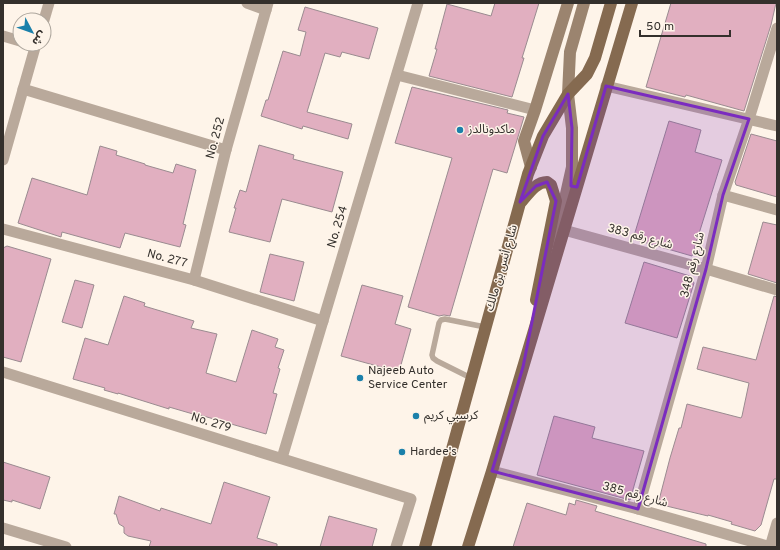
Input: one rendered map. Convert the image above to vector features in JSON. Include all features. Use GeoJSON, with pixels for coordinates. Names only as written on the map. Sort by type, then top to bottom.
{"type":"FeatureCollection","features":[{"type":"Feature","properties":{"kind":"main road"},"geometry":{"type":"LineString","coordinates":[[531,167],[524,141],[568,3]]}},
{"type":"Feature","properties":{"kind":"main road"},"geometry":{"type":"LineString","coordinates":[[544,298],[572,167],[572,128],[568,94],[570,52],[584,3]]}},
{"type":"Feature","properties":{"kind":"main road","name":"شارع أنس بن مالك"},"geometry":{"type":"LineString","coordinates":[[426,547],[471,378],[531,167],[543,136],[568,94],[587,74],[595,58],[611,3]]}},
{"type":"Feature","properties":{"kind":"main road"},"geometry":{"type":"LineString","coordinates":[[468,547],[632,3]]}},
{"type":"Feature","properties":{"kind":"main road"},"geometry":{"type":"LineString","coordinates":[[520,202],[541,182],[547,182],[551,185],[556,201],[523,367]]}},
{"type":"Feature","properties":{"kind":"street"},"geometry":{"type":"LineString","coordinates":[[247,3],[267,6]]}},
{"type":"Feature","properties":{"kind":"street","name":"No. 254"},"geometry":{"type":"LineString","coordinates":[[282,458],[418,3]]}},
{"type":"Feature","properties":{"kind":"street","name":"No. 252"},"geometry":{"type":"LineString","coordinates":[[194,280],[226,150],[267,6]]}},
{"type":"Feature","properties":{"kind":"street","name":"شارع رقم 348"},"geometry":{"type":"LineString","coordinates":[[638,509],[706,269],[723,195],[749,119],[777,28]]}},
{"type":"Feature","properties":{"kind":"street"},"geometry":{"type":"LineString","coordinates":[[3,160],[33,52]]}},
{"type":"Feature","properties":{"kind":"street"},"geometry":{"type":"LineString","coordinates":[[397,75],[535,110]]}},
{"type":"Feature","properties":{"kind":"street"},"geometry":{"type":"LineString","coordinates":[[606,86],[777,126]]}},
{"type":"Feature","properties":{"kind":"street"},"geometry":{"type":"LineString","coordinates":[[23,89],[226,150]]}},
{"type":"Feature","properties":{"kind":"street"},"geometry":{"type":"LineString","coordinates":[[723,195],[777,210]]}},
{"type":"Feature","properties":{"kind":"street","name":"No. 277"},"geometry":{"type":"LineString","coordinates":[[3,229],[194,280],[323,321]]}},
{"type":"Feature","properties":{"kind":"street","name":"شارع رقم 383"},"geometry":{"type":"LineString","coordinates":[[564,230],[777,290]]}},
{"type":"Feature","properties":{"kind":"street","name":"No. 279"},"geometry":{"type":"LineString","coordinates":[[3,372],[411,499],[396,547]]}},
{"type":"Feature","properties":{"kind":"street","name":"شارع رقم 385"},"geometry":{"type":"LineString","coordinates":[[492,471],[638,509],[770,547]]}},
{"type":"Feature","properties":{"kind":"street"},"geometry":{"type":"LineString","coordinates":[[770,547],[777,523]]}},
{"type":"Feature","properties":{"kind":"street"},"geometry":{"type":"LineString","coordinates":[[3,528],[66,547]]}},
{"type":"Feature","properties":{"kind":"street"},"geometry":{"type":"LineString","coordinates":[[471,547],[472,531]]}},
{"type":"Feature","properties":{"kind":"lane"},"geometry":{"type":"LineString","coordinates":[[471,378],[433,358],[432,354],[439,323],[441,320],[445,319],[486,327]]}},
{"type":"Feature","properties":{"kind":"highlighted area"},"geometry":{"type":"Polygon","coordinates":[[[606,86],[749,119],[723,195],[706,269],[638,509],[492,471],[523,367],[556,201],[547,182],[536,186],[520,202],[543,136],[568,94],[572,128],[571,186],[577,187],[606,86]]]}},
{"type":"Feature","properties":{"kind":"building"},"geometry":{"type":"Polygon","coordinates":[[[495,3],[539,3],[512,97],[429,76],[437,49],[435,49],[447,4],[491,16],[495,3]]]}},
{"type":"Feature","properties":{"kind":"building"},"geometry":{"type":"Polygon","coordinates":[[[671,3],[776,3],[771,25],[744,111],[686,95],[685,97],[646,87],[671,3]]]}},
{"type":"Feature","properties":{"kind":"building"},"geometry":{"type":"Polygon","coordinates":[[[305,7],[378,28],[369,59],[342,52],[340,57],[325,53],[307,112],[352,124],[348,139],[303,126],[302,129],[261,116],[266,100],[268,100],[283,51],[300,56],[306,32],[298,30],[305,7]]]}},
{"type":"Feature","properties":{"kind":"building"},"geometry":{"type":"Polygon","coordinates":[[[412,87],[508,110],[507,113],[524,117],[507,173],[493,169],[450,316],[439,316],[408,307],[452,158],[395,143],[412,87]]]}},
{"type":"Feature","properties":{"kind":"building"},"geometry":{"type":"Polygon","coordinates":[[[669,121],[701,130],[695,152],[722,160],[692,256],[633,239],[669,121]]]}},
{"type":"Feature","properties":{"kind":"building"},"geometry":{"type":"Polygon","coordinates":[[[751,134],[777,141],[777,197],[736,185],[735,182],[751,134]]]}},
{"type":"Feature","properties":{"kind":"building"},"geometry":{"type":"Polygon","coordinates":[[[259,145],[294,155],[293,159],[343,172],[332,212],[282,199],[270,242],[229,232],[236,208],[234,208],[240,190],[246,192],[259,145]]]}},
{"type":"Feature","properties":{"kind":"building"},"geometry":{"type":"Polygon","coordinates":[[[100,146],[117,151],[116,155],[173,173],[176,164],[196,170],[183,224],[186,225],[180,247],[125,233],[120,248],[62,232],[61,237],[18,223],[32,178],[87,195],[100,146]]]}},
{"type":"Feature","properties":{"kind":"building"},"geometry":{"type":"Polygon","coordinates":[[[763,222],[777,225],[777,283],[748,274],[763,222]]]}},
{"type":"Feature","properties":{"kind":"building"},"geometry":{"type":"Polygon","coordinates":[[[7,246],[51,259],[21,362],[3,357],[3,248],[7,246]]]}},
{"type":"Feature","properties":{"kind":"building"},"geometry":{"type":"Polygon","coordinates":[[[270,254],[304,262],[294,301],[260,292],[270,254]]]}},
{"type":"Feature","properties":{"kind":"building"},"geometry":{"type":"Polygon","coordinates":[[[644,262],[690,276],[694,283],[677,338],[625,323],[644,262]]]}},
{"type":"Feature","properties":{"kind":"building"},"geometry":{"type":"Polygon","coordinates":[[[75,280],[94,285],[82,328],[62,322],[75,280]]]}},
{"type":"Feature","properties":{"kind":"building"},"geometry":{"type":"Polygon","coordinates":[[[362,285],[403,296],[395,324],[411,329],[399,372],[341,356],[362,285]]]}},
{"type":"Feature","properties":{"kind":"building"},"geometry":{"type":"Polygon","coordinates":[[[124,296],[145,303],[144,306],[194,321],[191,328],[217,334],[206,373],[236,382],[252,330],[278,339],[275,347],[284,350],[278,368],[280,369],[273,393],[277,394],[266,434],[193,413],[169,407],[169,409],[104,390],[105,388],[73,379],[85,338],[108,345],[124,296]]]}},
{"type":"Feature","properties":{"kind":"building"},"geometry":{"type":"Polygon","coordinates":[[[774,296],[777,297],[777,479],[774,479],[761,525],[755,531],[708,515],[658,504],[670,458],[679,428],[681,428],[687,404],[741,418],[742,416],[749,383],[697,369],[703,347],[756,360],[774,296]]]}},
{"type":"Feature","properties":{"kind":"building"},"geometry":{"type":"Polygon","coordinates":[[[554,416],[595,427],[592,438],[644,451],[630,500],[537,475],[554,416]]]}},
{"type":"Feature","properties":{"kind":"building"},"geometry":{"type":"Polygon","coordinates":[[[3,462],[50,477],[40,509],[12,500],[12,502],[3,500],[3,462]]]}},
{"type":"Feature","properties":{"kind":"building"},"geometry":{"type":"Polygon","coordinates":[[[224,482],[270,497],[257,538],[277,544],[277,547],[149,547],[151,541],[128,536],[124,533],[124,527],[119,524],[116,514],[114,514],[119,496],[160,511],[161,508],[211,524],[224,482]]]}},
{"type":"Feature","properties":{"kind":"building"},"geometry":{"type":"Polygon","coordinates":[[[576,500],[597,506],[595,511],[706,544],[706,547],[513,547],[527,503],[566,515],[569,503],[575,505],[576,500]]]}},
{"type":"Feature","properties":{"kind":"building"},"geometry":{"type":"Polygon","coordinates":[[[329,516],[377,529],[372,547],[320,547],[329,516]]]}},
{"type":"Feature","properties":{"kind":"place","name":"ماكدونالدز"},"geometry":{"type":"Point","coordinates":[460,130]}},
{"type":"Feature","properties":{"kind":"place","name":"Najeeb Auto Service Center"},"geometry":{"type":"Point","coordinates":[360,378]}},
{"type":"Feature","properties":{"kind":"place","name":"كرسبي كريم"},"geometry":{"type":"Point","coordinates":[416,416]}},
{"type":"Feature","properties":{"kind":"place","name":"Hardee's"},"geometry":{"type":"Point","coordinates":[402,452]}}]}
